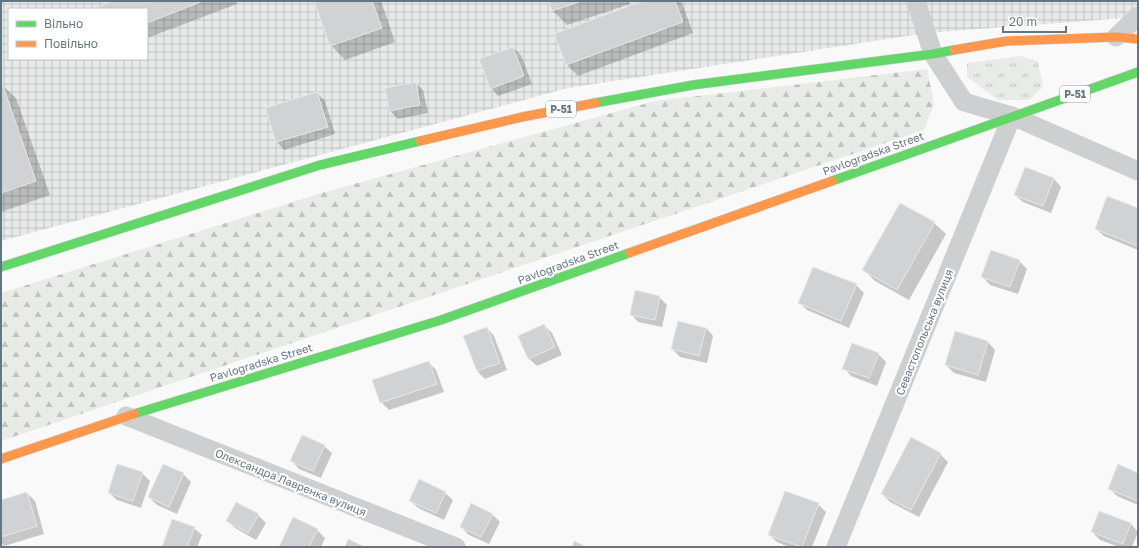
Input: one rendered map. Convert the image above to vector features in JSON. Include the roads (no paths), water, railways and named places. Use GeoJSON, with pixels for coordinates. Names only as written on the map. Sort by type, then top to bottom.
{"type":"FeatureCollection","features":[{"type":"Feature","properties":{"kind":"main road","name":"Р-51"},"geometry":{"type":"LineString","coordinates":[[1,267],[320,166],[522,117],[693,85],[933,54],[1007,41],[1116,37],[1138,39]]}},
{"type":"Feature","properties":{"kind":"main road","name":"Pavlogradska Street"},"geometry":{"type":"LineString","coordinates":[[1,459],[126,416],[441,320],[1138,72]]}},
{"type":"Feature","properties":{"kind":"street"},"geometry":{"type":"LineString","coordinates":[[916,1],[933,54],[964,102],[1012,116],[1138,170]]}},
{"type":"Feature","properties":{"kind":"street"},"geometry":{"type":"LineString","coordinates":[[1116,37],[1138,16]]}},
{"type":"Feature","properties":{"kind":"street","name":"Севастопольська вулиця"},"geometry":{"type":"LineString","coordinates":[[836,547],[1012,116]]}},
{"type":"Feature","properties":{"kind":"street","name":"Олександра Лавренка вулиця"},"geometry":{"type":"LineString","coordinates":[[126,416],[456,547]]}}]}
